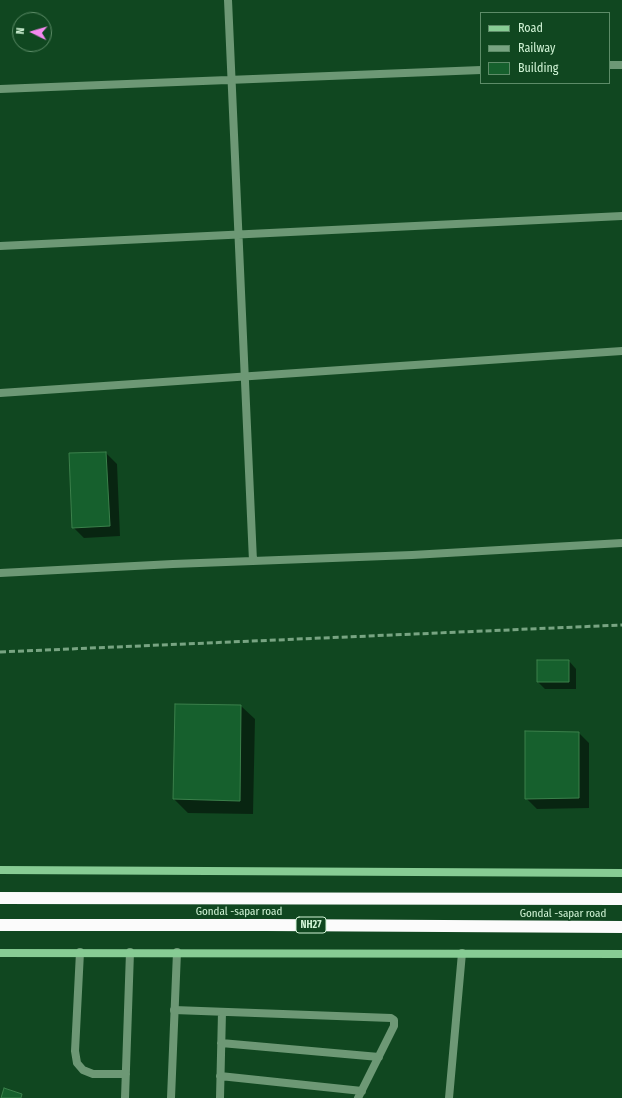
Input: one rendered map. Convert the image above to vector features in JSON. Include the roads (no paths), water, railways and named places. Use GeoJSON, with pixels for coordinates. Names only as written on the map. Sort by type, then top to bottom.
{"type":"FeatureCollection","features":[{"type":"Feature","properties":{"kind":"highway"},"geometry":{"type":"LineString","coordinates":[[0,898],[622,899]]}},
{"type":"Feature","properties":{"kind":"highway","name":"Gondal -sapar road"},"geometry":{"type":"LineString","coordinates":[[0,925],[622,927]]}},
{"type":"Feature","properties":{"kind":"street"},"geometry":{"type":"LineString","coordinates":[[228,0],[253,561]]}},
{"type":"Feature","properties":{"kind":"street"},"geometry":{"type":"LineString","coordinates":[[610,65],[622,65]]}},
{"type":"Feature","properties":{"kind":"street"},"geometry":{"type":"LineString","coordinates":[[0,89],[480,70]]}},
{"type":"Feature","properties":{"kind":"street"},"geometry":{"type":"LineString","coordinates":[[0,246],[622,216]]}},
{"type":"Feature","properties":{"kind":"street"},"geometry":{"type":"LineString","coordinates":[[0,393],[622,351]]}},
{"type":"Feature","properties":{"kind":"street"},"geometry":{"type":"LineString","coordinates":[[0,573],[412,555],[622,543]]}},
{"type":"Feature","properties":{"kind":"street"},"geometry":{"type":"LineString","coordinates":[[0,870],[622,873]]}},
{"type":"Feature","properties":{"kind":"street"},"geometry":{"type":"LineString","coordinates":[[80,952],[75,1051],[77,1063],[83,1070],[93,1074],[126,1074]]}},
{"type":"Feature","properties":{"kind":"street"},"geometry":{"type":"LineString","coordinates":[[125,1098],[130,952]]}},
{"type":"Feature","properties":{"kind":"street"},"geometry":{"type":"LineString","coordinates":[[171,1098],[177,952]]}},
{"type":"Feature","properties":{"kind":"street"},"geometry":{"type":"LineString","coordinates":[[0,953],[177,952],[622,954]]}},
{"type":"Feature","properties":{"kind":"street"},"geometry":{"type":"LineString","coordinates":[[450,1098],[462,953]]}},
{"type":"Feature","properties":{"kind":"street"},"geometry":{"type":"LineString","coordinates":[[174,1010],[391,1018],[394,1020],[394,1026],[360,1094],[220,1076]]}},
{"type":"Feature","properties":{"kind":"street"},"geometry":{"type":"LineString","coordinates":[[220,1098],[222,1012]]}},
{"type":"Feature","properties":{"kind":"street"},"geometry":{"type":"LineString","coordinates":[[221,1043],[379,1057]]}},
{"type":"Feature","properties":{"kind":"railway"},"geometry":{"type":"LineString","coordinates":[[0,652],[622,625]]}}]}
